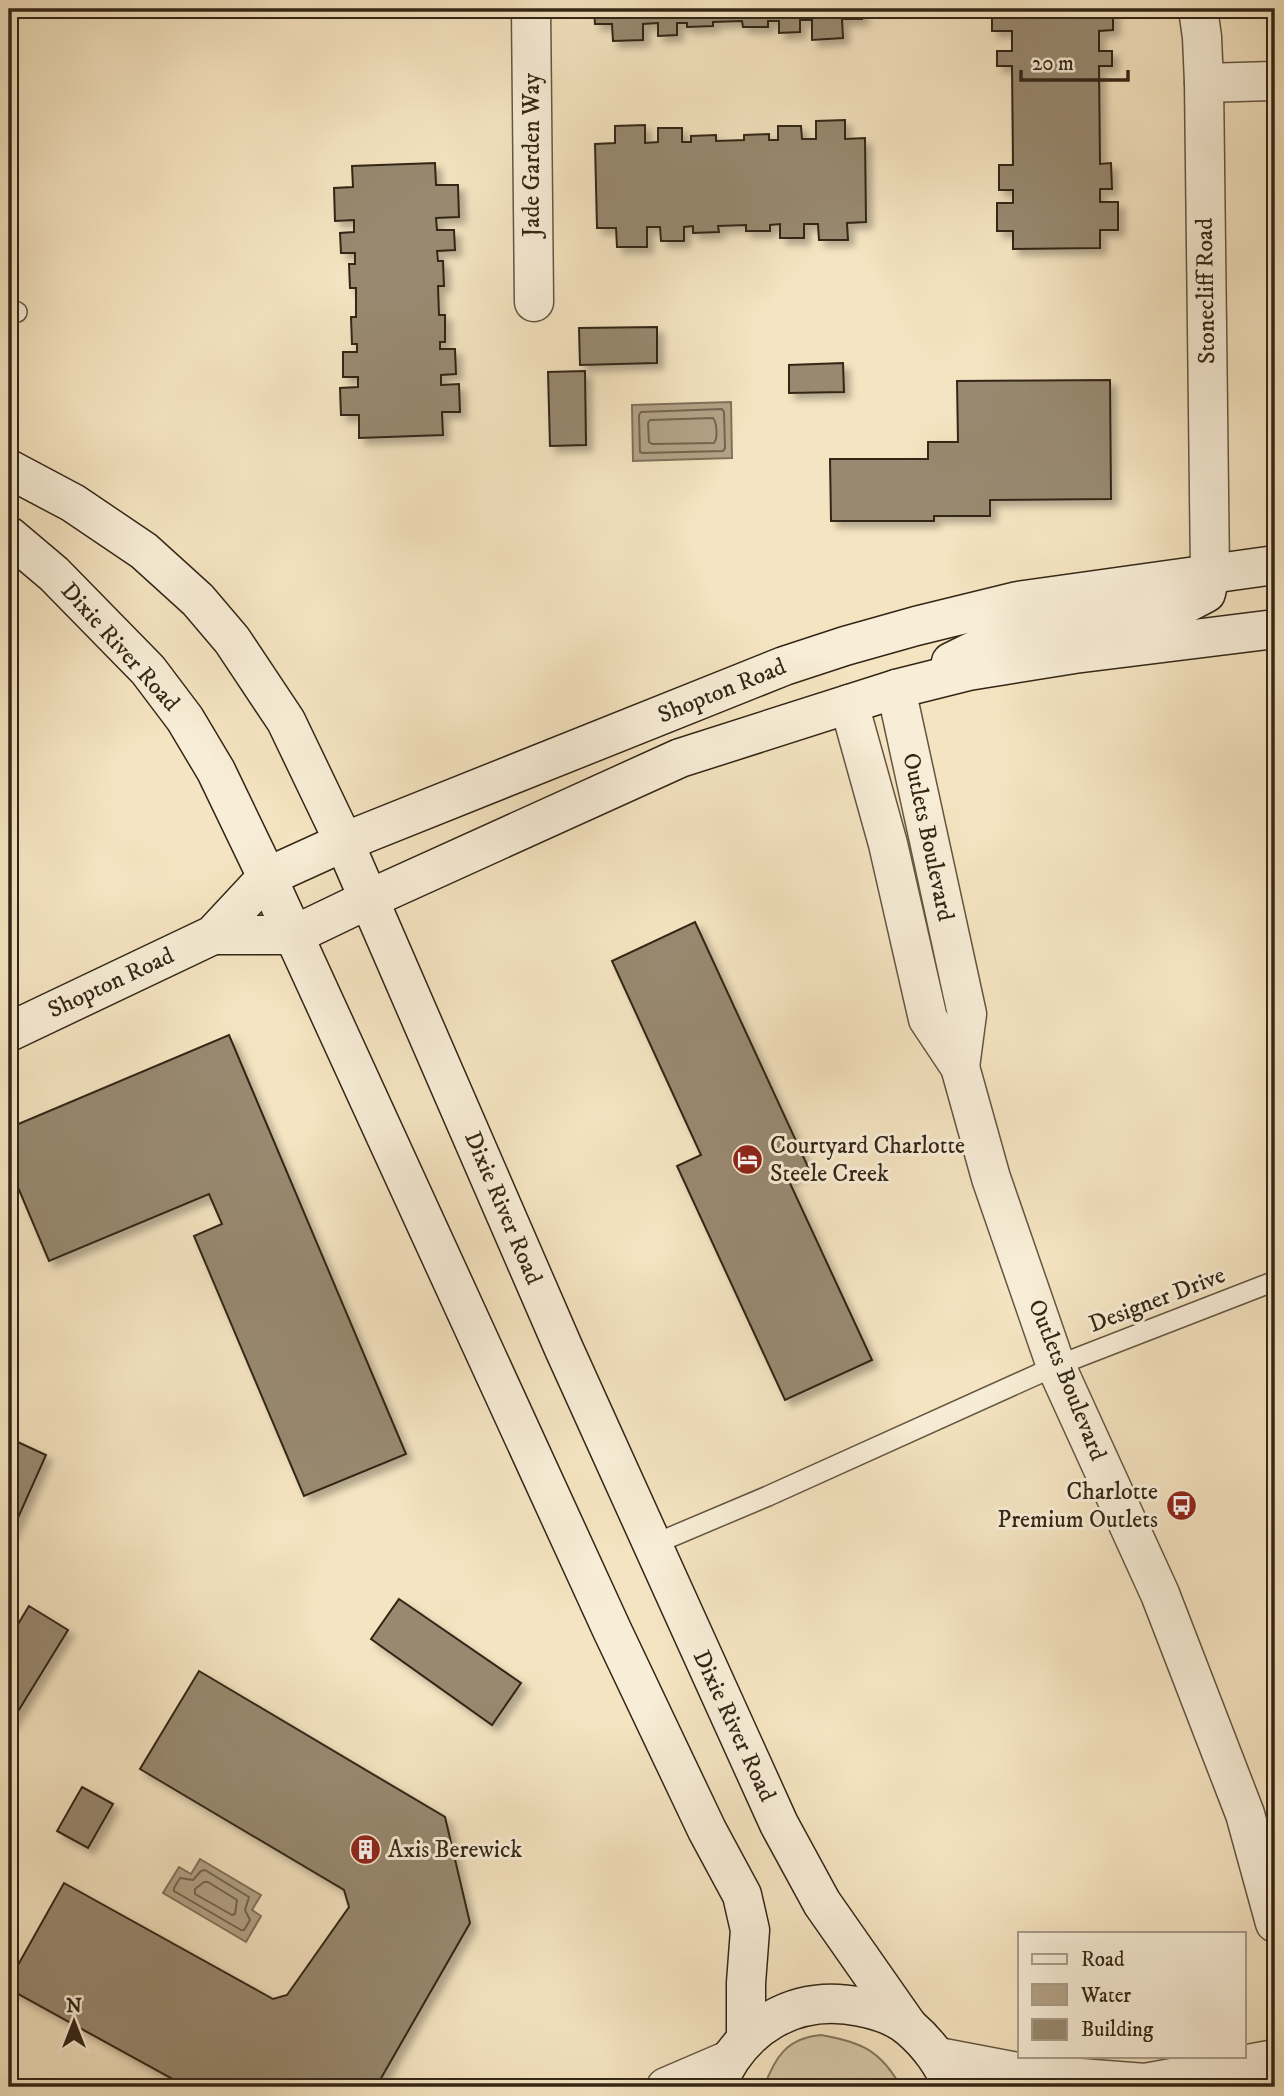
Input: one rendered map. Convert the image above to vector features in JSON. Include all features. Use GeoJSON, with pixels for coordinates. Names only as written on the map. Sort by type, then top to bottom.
{"type":"FeatureCollection","features":[{"type":"Feature","properties":{"kind":"street","name":"Jade Garden Way"},"geometry":{"type":"LineString","coordinates":[[531,9],[534,302]]}},
{"type":"Feature","properties":{"kind":"street","name":"Stonecliff Road"},"geometry":{"type":"LineString","coordinates":[[1198,9],[1204,83],[1210,573]]}},
{"type":"Feature","properties":{"kind":"street"},"geometry":{"type":"LineString","coordinates":[[1204,83],[1275,81]]}},
{"type":"Feature","properties":{"kind":"street","name":"Dixie River Road"},"geometry":{"type":"LineString","coordinates":[[9,469],[73,503],[145,551],[198,600],[232,640],[286,721],[344,842],[564,1349],[779,1824],[822,1903],[908,2026]]}},
{"type":"Feature","properties":{"kind":"street","name":"Dixie River Road"},"geometry":{"type":"LineString","coordinates":[[9,536],[54,574],[139,660],[185,719],[216,771],[267,877],[612,1630],[707,1830],[742,1895],[750,1930],[746,1983],[730,2062]]}},
{"type":"Feature","properties":{"kind":"street","name":"Shopton Road"},"geometry":{"type":"LineString","coordinates":[[9,1032],[213,935],[267,877],[344,842],[783,666],[845,646],[1018,601],[1275,565]]}},
{"type":"Feature","properties":{"kind":"street"},"geometry":{"type":"LineString","coordinates":[[896,689],[1010,633],[1187,603],[1206,593],[1210,573]]}},
{"type":"Feature","properties":{"kind":"street","name":"Shopton Road"},"geometry":{"type":"LineString","coordinates":[[213,935],[294,935],[680,758],[896,689],[968,671],[1074,654],[1275,628]]}},
{"type":"Feature","properties":{"kind":"street","name":"Outlets Boulevard"},"geometry":{"type":"LineString","coordinates":[[896,689],[967,1014],[960,1067]]}},
{"type":"Feature","properties":{"kind":"street","name":"Outlets Boulevard"},"geometry":{"type":"LineString","coordinates":[[849,704],[888,844],[928,1019],[960,1067],[991,1178],[1056,1366],[1165,1607],[1245,1814],[1275,1923]]}},
{"type":"Feature","properties":{"kind":"street"},"geometry":{"type":"LineString","coordinates":[[666,2087],[730,2062],[774,2018],[807,2006],[842,2003],[876,2010],[908,2026],[946,2072],[1028,2074],[1141,2085],[1275,2059]]}},
{"type":"Feature","properties":{"kind":"lane","name":"Designer Drive"},"geometry":{"type":"LineString","coordinates":[[652,1545],[768,1496],[1056,1366],[1275,1281]]}},
{"type":"Feature","properties":{"kind":"shaded area"},"geometry":{"type":"Polygon","coordinates":[[[821,2035],[848,2041],[869,2050],[886,2065],[901,2087],[764,2087],[784,2051],[799,2040],[821,2035]]]}},
{"type":"Feature","properties":{"kind":"water"},"geometry":{"type":"Polygon","coordinates":[[[731,402],[732,458],[633,461],[632,405],[731,402]]]}},
{"type":"Feature","properties":{"kind":"water"},"geometry":{"type":"Polygon","coordinates":[[[200,1859],[261,1895],[252,1910],[261,1916],[246,1942],[163,1893],[179,1867],[191,1874],[200,1859]]]}},
{"type":"Feature","properties":{"kind":"building"},"geometry":{"type":"Polygon","coordinates":[[[594,9],[862,9],[862,19],[842,19],[843,38],[812,40],[812,20],[800,20],[800,32],[779,33],[779,21],[768,21],[768,27],[743,27],[742,21],[713,22],[713,26],[687,27],[687,23],[677,23],[677,35],[658,36],[658,23],[643,24],[643,40],[613,41],[612,24],[595,24],[594,9]]]}},
{"type":"Feature","properties":{"kind":"building"},"geometry":{"type":"Polygon","coordinates":[[[992,9],[1113,9],[1113,30],[1099,31],[1099,51],[1112,51],[1112,66],[1099,66],[1100,164],[1111,163],[1112,189],[1100,189],[1100,202],[1118,202],[1118,230],[1100,230],[1100,248],[1013,249],[1013,231],[997,231],[997,203],[1013,203],[1013,190],[999,190],[999,165],[1013,165],[1012,66],[997,66],[997,51],[1012,51],[1012,31],[992,31],[992,9]]]}},
{"type":"Feature","properties":{"kind":"building"},"geometry":{"type":"Polygon","coordinates":[[[845,120],[845,139],[865,138],[866,222],[847,223],[848,240],[819,240],[818,224],[804,224],[804,238],[780,238],[780,224],[770,225],[770,231],[746,231],[746,225],[718,226],[719,232],[693,233],[693,226],[684,227],[684,241],[661,241],[660,227],[647,227],[647,247],[617,247],[616,228],[597,228],[595,144],[615,143],[615,126],[645,125],[645,143],[658,142],[658,128],[682,128],[682,142],[691,142],[691,136],[716,135],[716,141],[744,140],[744,135],[769,134],[769,140],[778,140],[778,126],[801,126],[802,139],[816,139],[816,121],[845,120]]]}},
{"type":"Feature","properties":{"kind":"building"},"geometry":{"type":"Polygon","coordinates":[[[435,163],[436,185],[458,185],[459,217],[436,218],[437,230],[454,230],[455,250],[437,251],[438,261],[443,261],[444,286],[438,286],[439,315],[445,315],[445,342],[440,342],[440,349],[455,349],[456,374],[441,375],[441,385],[459,384],[460,412],[442,412],[443,435],[359,438],[359,415],[341,415],[340,388],[358,387],[358,377],[343,377],[343,352],[357,352],[357,344],[352,344],[351,317],[356,317],[356,288],[350,288],[349,264],[355,264],[355,253],[341,253],[340,233],[354,232],[354,220],[335,221],[334,188],[353,187],[352,166],[435,163]]]}},
{"type":"Feature","properties":{"kind":"building"},"geometry":{"type":"Polygon","coordinates":[[[657,327],[657,363],[580,365],[579,328],[657,327]]]}},
{"type":"Feature","properties":{"kind":"building"},"geometry":{"type":"Polygon","coordinates":[[[843,363],[844,392],[789,393],[789,365],[843,363]]]}},
{"type":"Feature","properties":{"kind":"building"},"geometry":{"type":"Polygon","coordinates":[[[585,371],[586,445],[550,446],[548,372],[585,371]]]}},
{"type":"Feature","properties":{"kind":"building"},"geometry":{"type":"Polygon","coordinates":[[[1110,380],[1111,499],[990,500],[990,516],[934,516],[934,521],[831,521],[830,459],[928,459],[928,442],[958,442],[957,381],[1110,380]]]}},
{"type":"Feature","properties":{"kind":"building","name":"Courtyard Charlotte Steele Creek"},"geometry":{"type":"Polygon","coordinates":[[[695,922],[809,1169],[788,1179],[872,1360],[785,1400],[677,1166],[701,1155],[612,961],[695,922]]]}},
{"type":"Feature","properties":{"kind":"building"},"geometry":{"type":"Polygon","coordinates":[[[229,1035],[406,1454],[304,1496],[194,1236],[222,1224],[209,1194],[49,1261],[9,1166],[9,1128],[229,1035]]]}},
{"type":"Feature","properties":{"kind":"building"},"geometry":{"type":"Polygon","coordinates":[[[9,1438],[46,1455],[9,1538],[9,1438]]]}},
{"type":"Feature","properties":{"kind":"building"},"geometry":{"type":"Polygon","coordinates":[[[399,1599],[521,1683],[492,1725],[371,1639],[399,1599]]]}},
{"type":"Feature","properties":{"kind":"building"},"geometry":{"type":"Polygon","coordinates":[[[29,1606],[68,1630],[9,1726],[9,1639],[29,1606]]]}},
{"type":"Feature","properties":{"kind":"building","name":"Axis Berewick"},"geometry":{"type":"Polygon","coordinates":[[[199,1671],[445,1817],[470,1923],[376,2087],[187,2087],[9,1989],[9,1981],[64,1883],[273,1999],[287,1995],[349,1907],[344,1890],[140,1769],[199,1671]]]}},
{"type":"Feature","properties":{"kind":"building"},"geometry":{"type":"Polygon","coordinates":[[[82,1787],[113,1804],[88,1848],[57,1831],[82,1787]]]}},
{"type":"Feature","properties":{"kind":"place","name":"Courtyard Charlotte Steele Creek"},"geometry":{"type":"Point","coordinates":[747,1160]}},
{"type":"Feature","properties":{"kind":"place","name":"Charlotte Premium Outlets"},"geometry":{"type":"Point","coordinates":[1181,1506]}},
{"type":"Feature","properties":{"kind":"place","name":"Axis Berewick"},"geometry":{"type":"Point","coordinates":[365,1850]}}]}
